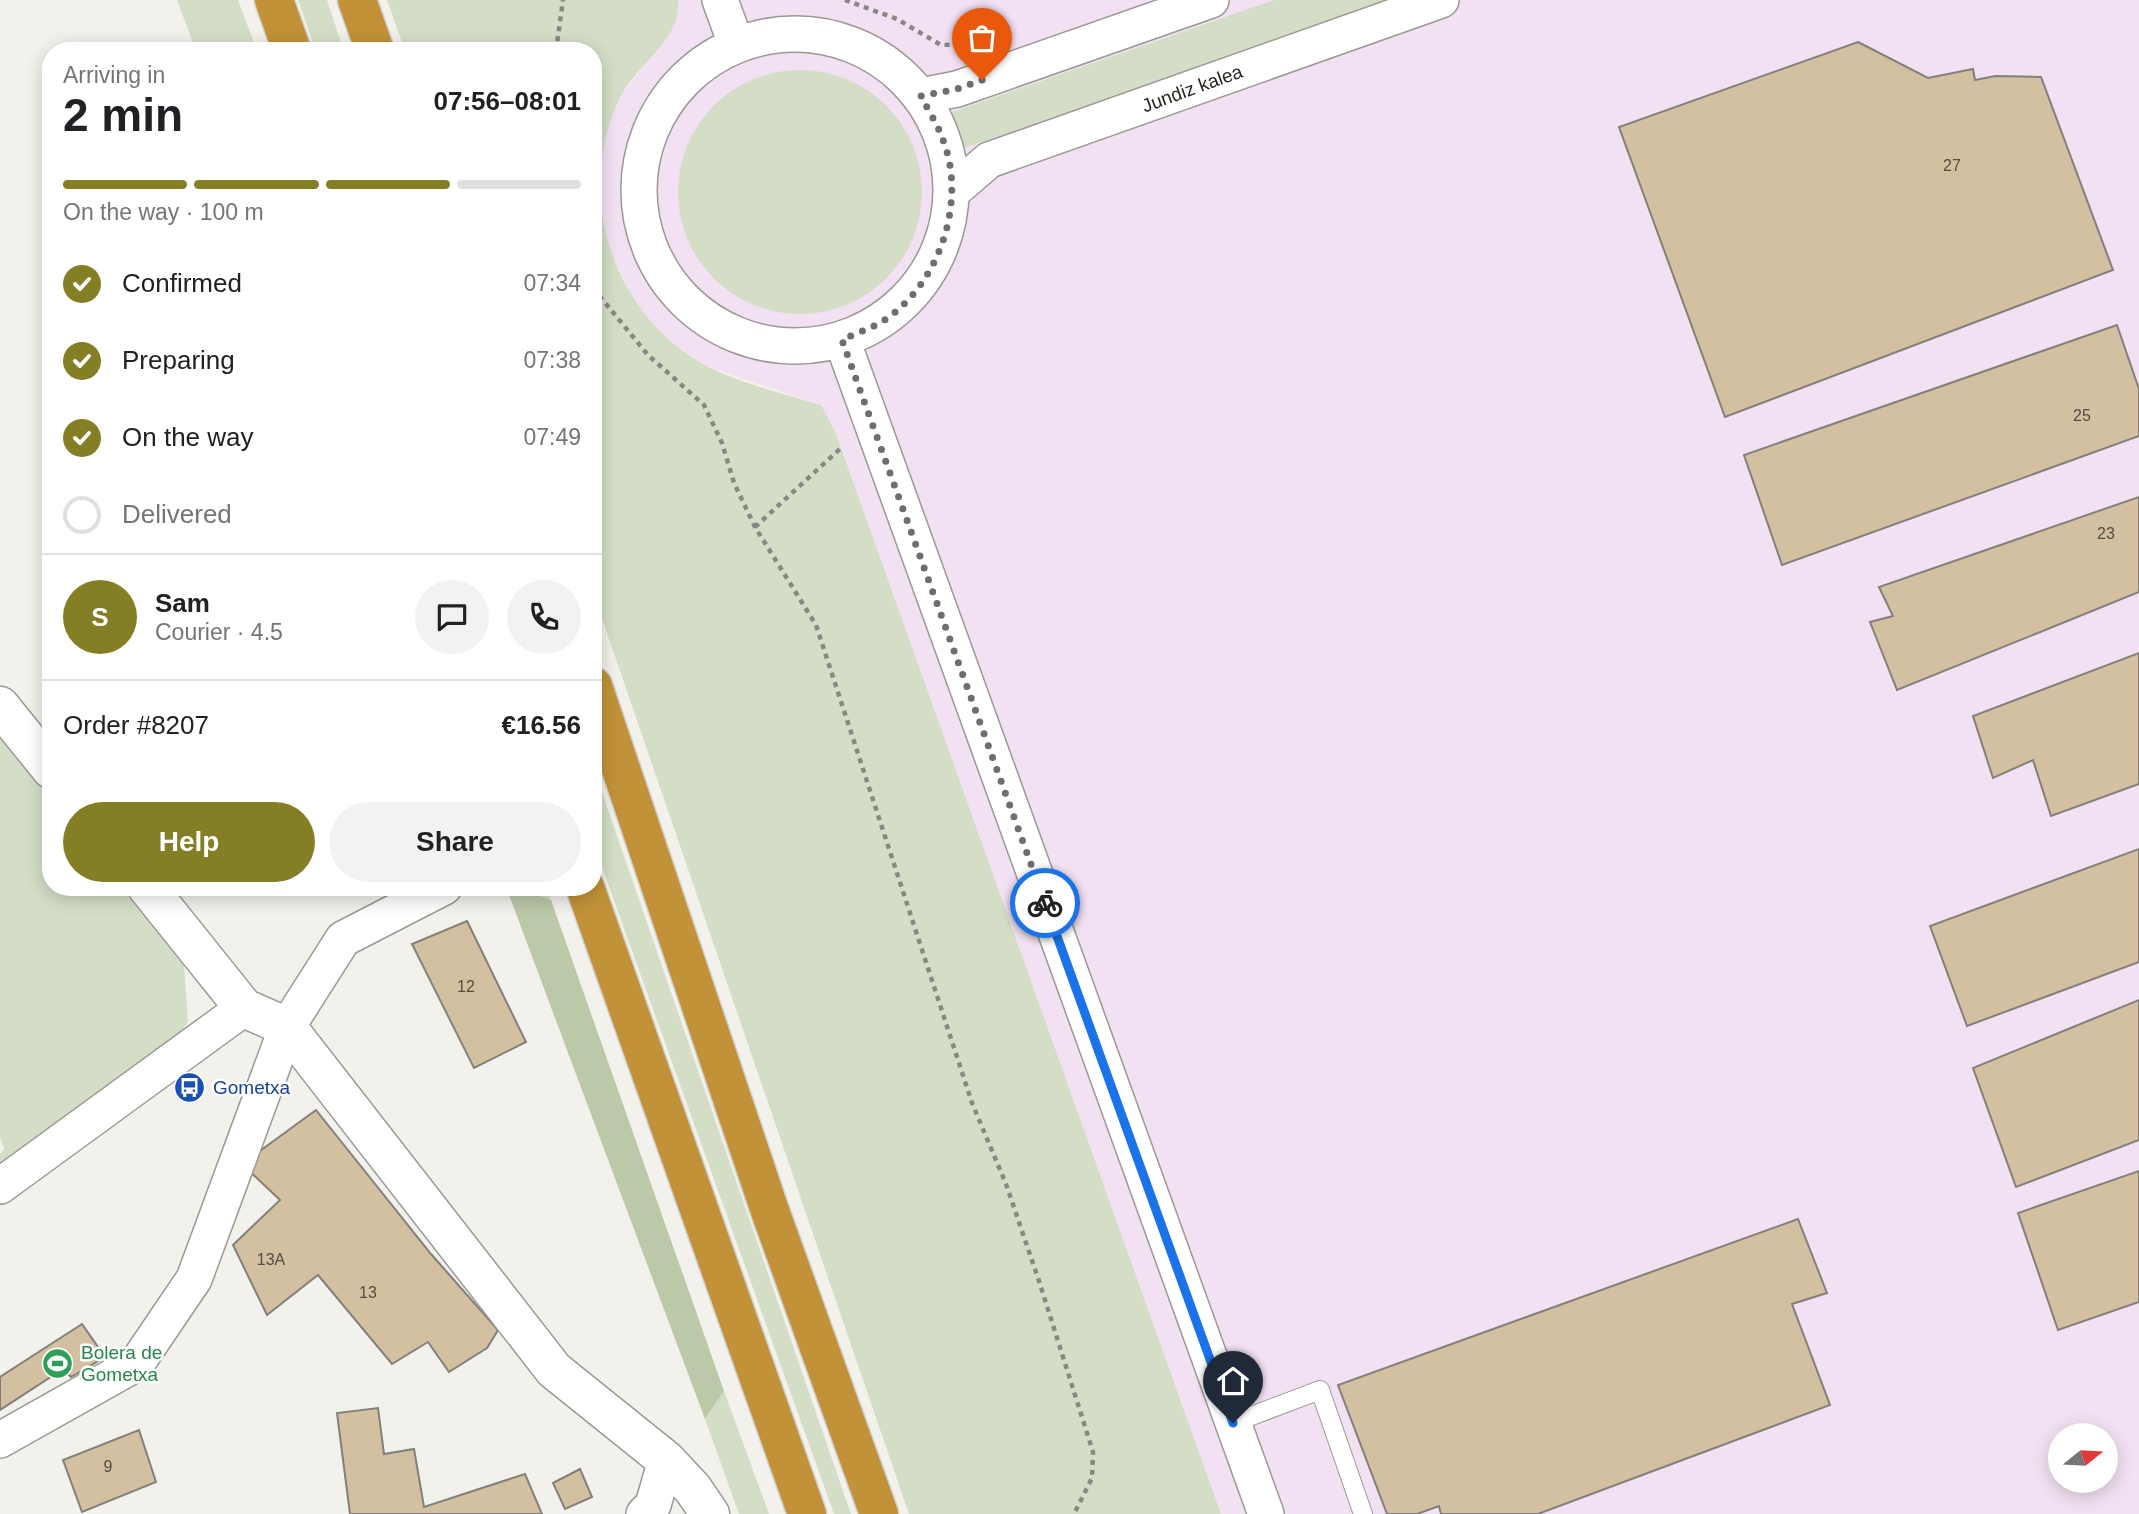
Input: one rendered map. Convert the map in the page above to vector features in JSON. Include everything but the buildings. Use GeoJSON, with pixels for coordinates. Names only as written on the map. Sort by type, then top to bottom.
{"type":"FeatureCollection","features":[{"type":"Feature","properties":{"kind":"highway"},"geometry":{"type":"LineString","coordinates":[[274,0],[289,42]]}},
{"type":"Feature","properties":{"kind":"highway"},"geometry":{"type":"LineString","coordinates":[[357,0],[372,42]]}},
{"type":"Feature","properties":{"kind":"highway"},"geometry":{"type":"LineString","coordinates":[[602,713],[770,1211],[880,1514]]}},
{"type":"Feature","properties":{"kind":"highway"},"geometry":{"type":"LineString","coordinates":[[588,896],[807,1514]]}},
{"type":"Feature","properties":{"kind":"street"},"geometry":{"type":"LineString","coordinates":[[720,0],[736,44]]}},
{"type":"Feature","properties":{"kind":"street"},"geometry":{"type":"LineString","coordinates":[[921,96],[957,89],[1210,0]]}},
{"type":"Feature","properties":{"kind":"street","name":"Jundiz kalea"},"geometry":{"type":"LineString","coordinates":[[952,192],[989,160],[1441,0]]}},
{"type":"Feature","properties":{"kind":"street"},"geometry":{"type":"LineString","coordinates":[[786,33],[837,39],[884,60],[921,96],[944,141],[952,192],[944,240],[921,284],[886,318],[842,340],[790,348],[738,336],[692,309],[659,267],[641,217],[640,164],[658,114],[691,72],[736,44],[786,33]]}},
{"type":"Feature","properties":{"kind":"street"},"geometry":{"type":"LineString","coordinates":[[842,340],[1266,1514]]}},
{"type":"Feature","properties":{"kind":"street"},"geometry":{"type":"LineString","coordinates":[[0,706],[42,758]]}},
{"type":"Feature","properties":{"kind":"street"},"geometry":{"type":"LineString","coordinates":[[153,896],[244,1007],[287,1027],[554,1370],[666,1460],[693,1489],[710,1514]]}},
{"type":"Feature","properties":{"kind":"street"},"geometry":{"type":"LineString","coordinates":[[0,1440],[138,1363],[194,1279],[287,1027],[343,939],[427,896]]}},
{"type":"Feature","properties":{"kind":"street"},"geometry":{"type":"LineString","coordinates":[[0,1185],[244,1007]]}},
{"type":"Feature","properties":{"kind":"street"},"geometry":{"type":"LineString","coordinates":[[644,1514],[653,1505],[666,1460]]}},
{"type":"Feature","properties":{"kind":"lane"},"geometry":{"type":"LineString","coordinates":[[1233,1423],[1320,1391],[1363,1514]]}},
{"type":"Feature","properties":{"kind":"path"},"geometry":{"type":"LineString","coordinates":[[557,42],[563,0]]}},
{"type":"Feature","properties":{"kind":"path"},"geometry":{"type":"LineString","coordinates":[[845,0],[897,19],[941,45],[964,45],[975,41]]}},
{"type":"Feature","properties":{"kind":"path"},"geometry":{"type":"LineString","coordinates":[[602,299],[649,355],[704,405],[722,443],[734,483],[755,527],[816,625],[972,1103],[1006,1184],[1040,1281],[1093,1452],[1092,1478],[1074,1514]]}},
{"type":"Feature","properties":{"kind":"path"},"geometry":{"type":"LineString","coordinates":[[755,527],[871,420]]}},
{"type":"Feature","properties":{"kind":"shaded area"},"geometry":{"type":"Polygon","coordinates":[[[678,0],[2139,0],[2139,1514],[1221,1514],[835,431],[821,405],[706,366],[668,341],[635,304],[608,245],[602,209],[602,147],[603,138],[623,92],[666,40],[679,11],[678,0]]]}},
{"type":"Feature","properties":{"kind":"green space"},"geometry":{"type":"Polygon","coordinates":[[[177,0],[238,0],[254,42],[193,42],[177,0]]]}},
{"type":"Feature","properties":{"kind":"green space"},"geometry":{"type":"Polygon","coordinates":[[[298,0],[327,0],[341,42],[313,42],[298,0]]]}},
{"type":"Feature","properties":{"kind":"green space"},"geometry":{"type":"Polygon","coordinates":[[[387,0],[678,0],[677,14],[667,39],[622,94],[607,131],[602,163],[602,42],[402,42],[387,0]]]}},
{"type":"Feature","properties":{"kind":"green space"},"geometry":{"type":"Polygon","coordinates":[[[1274,0],[1388,0],[964,148],[952,112],[1274,0]]]}},
{"type":"Feature","properties":{"kind":"green space"},"geometry":{"type":"Polygon","coordinates":[[[788,70],[812,70],[858,84],[894,114],[913,145],[920,168],[920,216],[908,250],[878,286],[858,300],[835,309],[812,314],[788,314],[742,300],[706,270],[692,250],[683,227],[678,204],[678,180],[692,134],[722,98],[742,84],[765,75],[788,70]]]}},
{"type":"Feature","properties":{"kind":"green space"},"geometry":{"type":"Polygon","coordinates":[[[602,208],[610,246],[624,282],[645,314],[672,343],[718,372],[821,405],[835,431],[1221,1514],[909,1514],[602,618],[602,208]]]}},
{"type":"Feature","properties":{"kind":"green space"},"geometry":{"type":"Polygon","coordinates":[[[0,734],[42,787],[42,896],[129,896],[184,965],[188,1023],[156,1062],[0,1173],[0,1154],[4,1149],[0,1137],[0,734]]]}},
{"type":"Feature","properties":{"kind":"green space"},"geometry":{"type":"Polygon","coordinates":[[[602,792],[851,1514],[834,1514],[602,867],[602,792]]]}},
{"type":"Feature","properties":{"kind":"green space"},"geometry":{"type":"Polygon","coordinates":[[[509,896],[540,896],[551,900],[724,1391],[705,1419],[509,896]]]}},
{"type":"Feature","properties":{"kind":"green space"},"geometry":{"type":"Polygon","coordinates":[[[724,1391],[769,1514],[739,1514],[705,1419],[724,1391]]]}},
{"type":"Feature","properties":{"kind":"way so far"},"geometry":{"type":"LineString","coordinates":[[982,80],[957,89],[921,96],[944,141],[952,192],[944,240],[921,284],[904,301],[886,318],[842,340],[1045,903]]}},
{"type":"Feature","properties":{"kind":"place","name":"Gometxa"},"geometry":{"type":"Point","coordinates":[190,1087]}},
{"type":"Feature","properties":{"kind":"place","name":"Bolera de Gometxa"},"geometry":{"type":"Point","coordinates":[58,1363]}},
{"type":"Feature","properties":{"kind":"route"},"geometry":{"type":"LineString","coordinates":[[1045,903],[1233,1423]]}}]}
